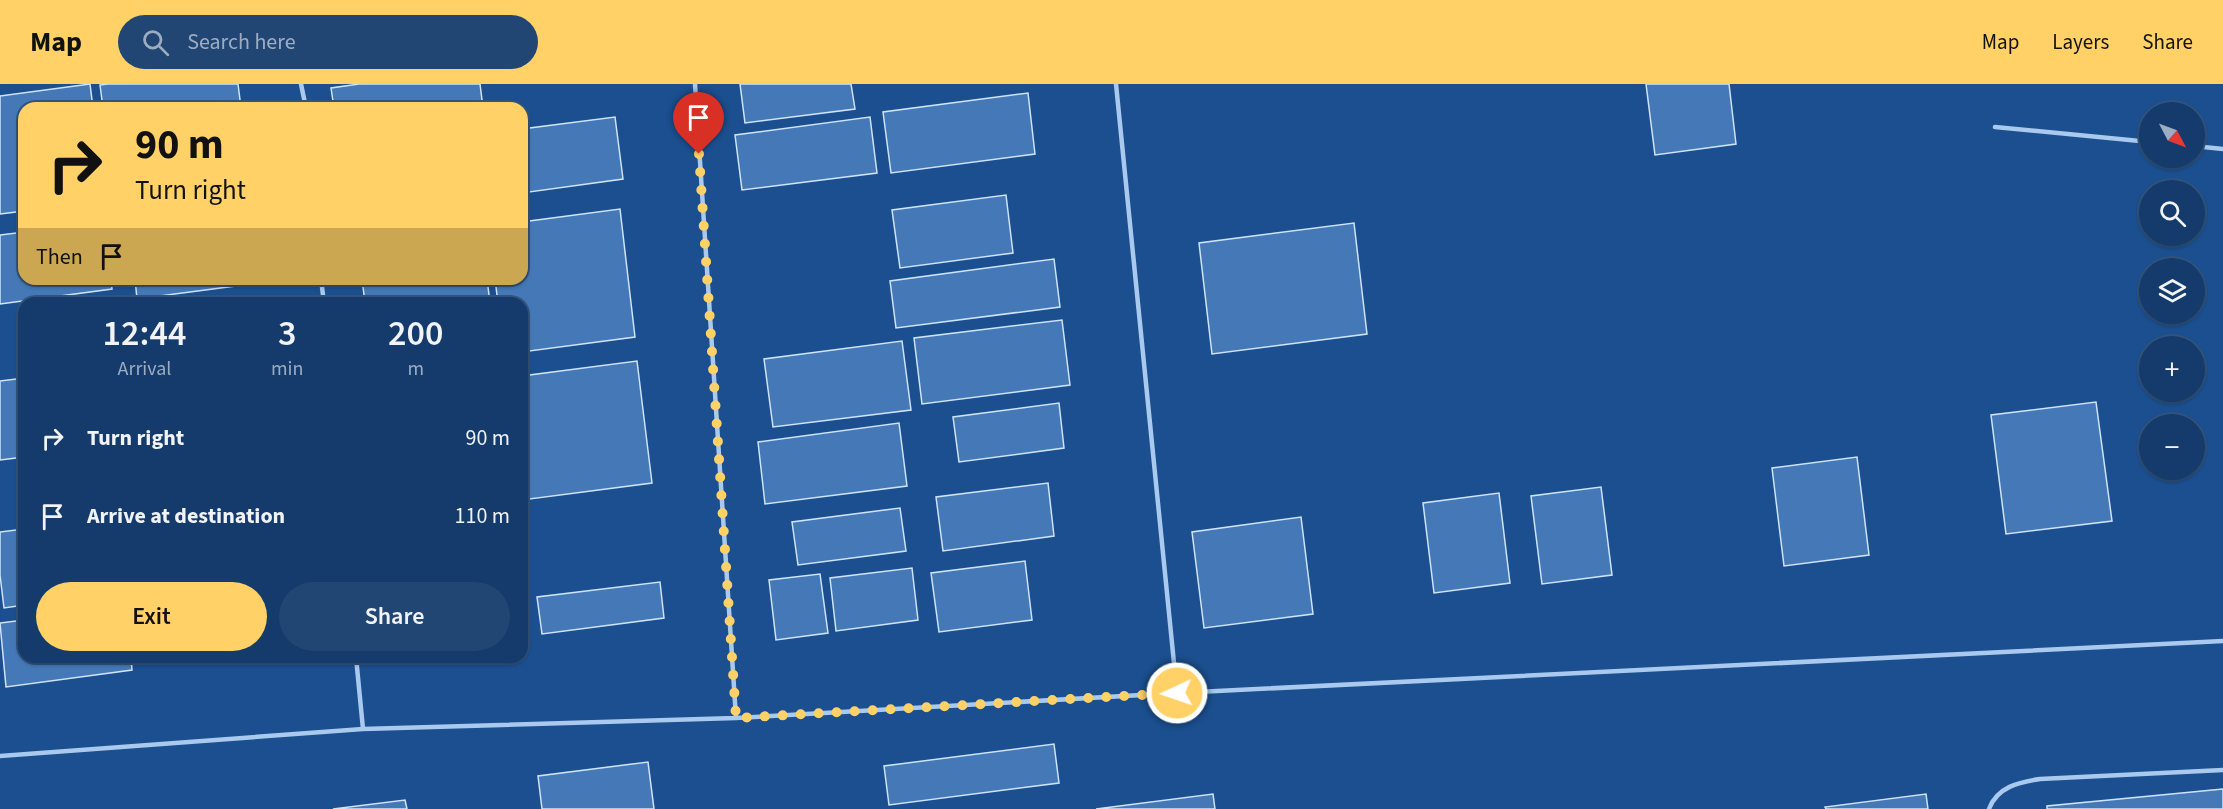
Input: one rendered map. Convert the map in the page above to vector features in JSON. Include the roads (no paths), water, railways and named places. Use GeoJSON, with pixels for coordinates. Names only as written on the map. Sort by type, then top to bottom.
{"type":"FeatureCollection","features":[{"type":"Feature","properties":{"kind":"lane"},"geometry":{"type":"LineString","coordinates":[[301,84],[305,102]]}},
{"type":"Feature","properties":{"kind":"lane"},"geometry":{"type":"LineString","coordinates":[[695,84],[736,718]]}},
{"type":"Feature","properties":{"kind":"lane"},"geometry":{"type":"LineString","coordinates":[[1116,84],[1177,693]]}},
{"type":"Feature","properties":{"kind":"lane"},"geometry":{"type":"LineString","coordinates":[[1995,127],[2139,141]]}},
{"type":"Feature","properties":{"kind":"lane"},"geometry":{"type":"LineString","coordinates":[[2205,147],[2223,149]]}},
{"type":"Feature","properties":{"kind":"lane"},"geometry":{"type":"LineString","coordinates":[[0,756],[363,729],[736,718],[1177,693],[2223,641]]}},
{"type":"Feature","properties":{"kind":"lane"},"geometry":{"type":"LineString","coordinates":[[357,663],[363,729]]}},
{"type":"Feature","properties":{"kind":"lane"},"geometry":{"type":"LineString","coordinates":[[1989,809],[1993,800],[2014,783],[2040,779],[2223,770]]}}]}
